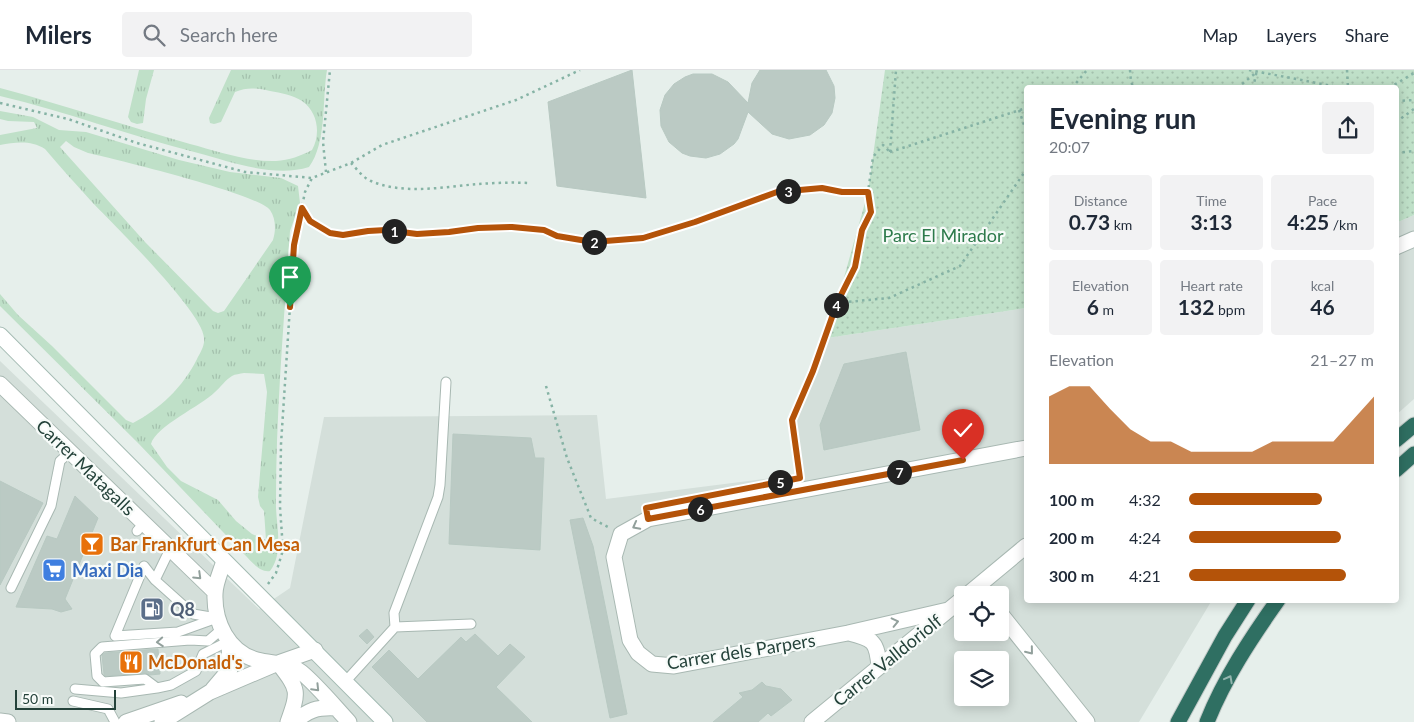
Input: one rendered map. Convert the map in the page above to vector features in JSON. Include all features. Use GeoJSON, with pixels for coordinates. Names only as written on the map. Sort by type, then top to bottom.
{"type":"FeatureCollection","features":[{"type":"Feature","properties":{"kind":"highway"},"geometry":{"type":"LineString","coordinates":[[1399,438],[1414,425]]}},
{"type":"Feature","properties":{"kind":"highway"},"geometry":{"type":"LineString","coordinates":[[1399,467],[1414,454]]}},
{"type":"Feature","properties":{"kind":"highway"},"geometry":{"type":"LineString","coordinates":[[1178,722],[1225,636],[1246,603]]}},
{"type":"Feature","properties":{"kind":"highway"},"geometry":{"type":"LineString","coordinates":[[1207,722],[1256,631],[1276,603]]}},
{"type":"Feature","properties":{"kind":"street"},"geometry":{"type":"LineString","coordinates":[[1399,246],[1414,238]]}},
{"type":"Feature","properties":{"kind":"street"},"geometry":{"type":"LineString","coordinates":[[0,335],[385,722]]}},
{"type":"Feature","properties":{"kind":"street","name":"Carrer Matagalls"},"geometry":{"type":"LineString","coordinates":[[0,384],[63,458],[140,527],[170,549],[215,592]]}},
{"type":"Feature","properties":{"kind":"street"},"geometry":{"type":"LineString","coordinates":[[621,534],[648,519],[1024,448]]}},
{"type":"Feature","properties":{"kind":"street","name":"Carrer dels Parpers"},"geometry":{"type":"LineString","coordinates":[[621,534],[614,557],[630,640],[638,653],[652,664],[674,666],[848,633],[948,610]]}},
{"type":"Feature","properties":{"kind":"street"},"geometry":{"type":"LineString","coordinates":[[983,586],[1024,548]]}},
{"type":"Feature","properties":{"kind":"street"},"geometry":{"type":"LineString","coordinates":[[162,722],[210,692],[230,669],[215,592],[224,561]]}},
{"type":"Feature","properties":{"kind":"street","name":"Carrer Valldoriolf"},"geometry":{"type":"LineString","coordinates":[[812,722],[954,605]]}},
{"type":"Feature","properties":{"kind":"street"},"geometry":{"type":"LineString","coordinates":[[1009,624],[1087,722]]}},
{"type":"Feature","properties":{"kind":"street"},"geometry":{"type":"LineString","coordinates":[[223,629],[244,655],[258,661],[278,663],[300,671],[349,722]]}},
{"type":"Feature","properties":{"kind":"street"},"geometry":{"type":"LineString","coordinates":[[848,633],[866,637],[873,643],[878,652],[879,667]]}},
{"type":"Feature","properties":{"kind":"street"},"geometry":{"type":"LineString","coordinates":[[126,722],[210,692],[278,663],[315,650]]}},
{"type":"Feature","properties":{"kind":"street"},"geometry":{"type":"LineString","coordinates":[[278,663],[294,684],[296,700],[288,722]]}},
{"type":"Feature","properties":{"kind":"street"},"geometry":{"type":"LineString","coordinates":[[294,722],[308,711],[321,707],[336,708]]}},
{"type":"Feature","properties":{"kind":"street"},"geometry":{"type":"LineString","coordinates":[[0,721],[8,722]]}},
{"type":"Feature","properties":{"kind":"lane"},"geometry":{"type":"LineString","coordinates":[[396,627],[394,612],[438,496],[444,435],[446,382]]}},
{"type":"Feature","properties":{"kind":"lane"},"geometry":{"type":"LineString","coordinates":[[11,588],[51,506],[63,458]]}},
{"type":"Feature","properties":{"kind":"lane"},"geometry":{"type":"LineString","coordinates":[[156,580],[170,549]]}},
{"type":"Feature","properties":{"kind":"lane"},"geometry":{"type":"LineString","coordinates":[[144,566],[156,580],[193,614],[223,629],[115,636],[144,566]]}},
{"type":"Feature","properties":{"kind":"lane"},"geometry":{"type":"LineString","coordinates":[[345,682],[396,627],[471,624]]}},
{"type":"Feature","properties":{"kind":"lane"},"geometry":{"type":"LineString","coordinates":[[157,688],[145,679],[103,682],[97,676],[95,654],[102,647],[190,640],[208,641],[223,629]]}},
{"type":"Feature","properties":{"kind":"lane"},"geometry":{"type":"LineString","coordinates":[[75,689],[121,692],[157,688],[171,684],[196,671],[203,654],[223,629]]}},
{"type":"Feature","properties":{"kind":"lane"},"geometry":{"type":"LineString","coordinates":[[190,640],[203,654]]}},
{"type":"Feature","properties":{"kind":"lane"},"geometry":{"type":"LineString","coordinates":[[73,701],[108,709],[115,722]]}},
{"type":"Feature","properties":{"kind":"path"},"geometry":{"type":"LineString","coordinates":[[326,172],[323,142],[330,70]]}},
{"type":"Feature","properties":{"kind":"path"},"geometry":{"type":"LineString","coordinates":[[0,102],[68,119],[137,142],[246,172],[312,178],[351,163],[382,145],[516,100],[580,70]]}},
{"type":"Feature","properties":{"kind":"path"},"geometry":{"type":"LineString","coordinates":[[890,152],[896,70]]}},
{"type":"Feature","properties":{"kind":"path"},"geometry":{"type":"LineString","coordinates":[[1074,85],[1087,70]]}},
{"type":"Feature","properties":{"kind":"path"},"geometry":{"type":"LineString","coordinates":[[1130,70],[1132,85]]}},
{"type":"Feature","properties":{"kind":"path"},"geometry":{"type":"LineString","coordinates":[[1249,70],[1328,85]]}},
{"type":"Feature","properties":{"kind":"path"},"geometry":{"type":"LineString","coordinates":[[1347,70],[1348,85]]}},
{"type":"Feature","properties":{"kind":"path"},"geometry":{"type":"LineString","coordinates":[[1241,85],[1257,71]]}},
{"type":"Feature","properties":{"kind":"path"},"geometry":{"type":"LineString","coordinates":[[1254,85],[1257,71]]}},
{"type":"Feature","properties":{"kind":"path"},"geometry":{"type":"LineString","coordinates":[[1394,85],[1414,73]]}},
{"type":"Feature","properties":{"kind":"path"},"geometry":{"type":"LineString","coordinates":[[1399,101],[1414,100]]}},
{"type":"Feature","properties":{"kind":"path"},"geometry":{"type":"LineString","coordinates":[[890,152],[1024,109]]}},
{"type":"Feature","properties":{"kind":"path"},"geometry":{"type":"LineString","coordinates":[[1399,120],[1414,109]]}},
{"type":"Feature","properties":{"kind":"path"},"geometry":{"type":"LineString","coordinates":[[1019,110],[1024,125]]}},
{"type":"Feature","properties":{"kind":"path"},"geometry":{"type":"LineString","coordinates":[[800,478],[792,420],[813,371],[837,303],[855,267],[862,230],[871,212],[868,192],[873,157],[883,145],[890,152]]}},
{"type":"Feature","properties":{"kind":"path"},"geometry":{"type":"LineString","coordinates":[[1399,152],[1414,151]]}},
{"type":"Feature","properties":{"kind":"path"},"geometry":{"type":"LineString","coordinates":[[351,163],[368,180],[385,186],[401,188],[440,188],[502,182],[528,183]]}},
{"type":"Feature","properties":{"kind":"path"},"geometry":{"type":"LineString","coordinates":[[837,303],[889,298],[960,266],[1024,173]]}},
{"type":"Feature","properties":{"kind":"path"},"geometry":{"type":"LineString","coordinates":[[260,596],[276,572],[283,550],[280,507],[282,417],[294,245],[305,192],[312,178]]}},
{"type":"Feature","properties":{"kind":"path"},"geometry":{"type":"LineString","coordinates":[[302,208],[310,221],[330,233],[343,235],[386,230],[417,234],[478,228],[512,227],[544,230],[557,236],[593,242],[643,238],[695,222],[777,192],[822,188],[842,192],[868,192]]}},
{"type":"Feature","properties":{"kind":"path"},"geometry":{"type":"LineString","coordinates":[[546,386],[567,458],[591,518],[621,534]]}},
{"type":"Feature","properties":{"kind":"shaded area"},"geometry":{"type":"Polygon","coordinates":[[[1414,215],[1414,399],[1399,412],[1399,222],[1414,215]]]}},
{"type":"Feature","properties":{"kind":"shaded area"},"geometry":{"type":"Polygon","coordinates":[[[1024,308],[1024,603],[1210,603],[1139,722],[0,722],[0,361],[259,609],[290,588],[324,417],[597,415],[606,499],[795,475],[792,421],[827,338],[1024,308]]]}},
{"type":"Feature","properties":{"kind":"green space"},"geometry":{"type":"Polygon","coordinates":[[[139,70],[154,70],[146,99],[143,123],[137,124],[131,122],[128,117],[139,70]]]}},
{"type":"Feature","properties":{"kind":"green space"},"geometry":{"type":"Polygon","coordinates":[[[231,70],[327,70],[319,146],[309,167],[282,171],[253,168],[0,96],[0,88],[243,158],[276,161],[295,157],[312,150],[317,130],[315,117],[302,101],[287,94],[256,89],[244,89],[235,92],[221,122],[210,123],[209,118],[231,70]]]}},
{"type":"Feature","properties":{"kind":"green space","name":"Parc El Mirador"},"geometry":{"type":"Polygon","coordinates":[[[885,70],[1414,70],[1414,215],[1399,222],[1399,85],[1024,85],[1024,308],[827,338],[868,192],[885,70]]]}},
{"type":"Feature","properties":{"kind":"green space"},"geometry":{"type":"Polygon","coordinates":[[[0,111],[33,117],[59,130],[86,132],[179,160],[230,172],[281,178],[298,186],[300,203],[290,231],[279,400],[276,467],[278,546],[275,563],[270,571],[263,570],[253,563],[139,444],[0,306],[0,294],[18,315],[126,420],[133,423],[161,404],[178,388],[191,369],[204,344],[200,326],[174,289],[45,149],[29,143],[0,145],[0,135],[37,128],[34,122],[0,119],[0,111]],[[66,141],[60,147],[145,242],[213,311],[218,313],[224,311],[273,240],[275,225],[270,210],[260,203],[240,195],[185,178],[88,153],[66,141]],[[244,373],[230,378],[208,398],[170,423],[161,430],[151,444],[167,467],[181,481],[218,500],[236,521],[252,534],[266,540],[264,511],[260,506],[258,497],[267,392],[264,374],[244,373]]]}},
{"type":"Feature","properties":{"kind":"building"},"geometry":{"type":"Polygon","coordinates":[[[632,70],[646,198],[557,186],[548,102],[632,70]]]}},
{"type":"Feature","properties":{"kind":"building"},"geometry":{"type":"Polygon","coordinates":[[[760,70],[826,70],[834,86],[835,98],[832,113],[824,125],[810,135],[789,139],[772,134],[748,112],[738,139],[720,154],[706,158],[690,156],[682,153],[669,142],[661,126],[660,110],[665,95],[674,84],[693,74],[712,74],[728,82],[748,103],[752,83],[760,70]]]}},
{"type":"Feature","properties":{"kind":"building"},"geometry":{"type":"Polygon","coordinates":[[[906,352],[920,430],[824,450],[820,425],[844,364],[906,352]]]}},
{"type":"Feature","properties":{"kind":"building"},"geometry":{"type":"Polygon","coordinates":[[[453,434],[531,438],[535,458],[544,458],[540,550],[449,544],[453,434]]]}},
{"type":"Feature","properties":{"kind":"building"},"geometry":{"type":"Polygon","coordinates":[[[0,481],[43,503],[0,585],[0,481]]]}},
{"type":"Feature","properties":{"kind":"building","name":"Maxi Dia"},"geometry":{"type":"Polygon","coordinates":[[[75,496],[98,518],[65,599],[72,609],[61,612],[52,609],[16,607],[47,536],[57,539],[75,496]]]}},
{"type":"Feature","properties":{"kind":"building"},"geometry":{"type":"Polygon","coordinates":[[[583,518],[593,546],[627,714],[610,718],[570,520],[583,518]]]}},
{"type":"Feature","properties":{"kind":"building"},"geometry":{"type":"Polygon","coordinates":[[[367,629],[374,637],[367,644],[359,636],[367,629]]]}},
{"type":"Feature","properties":{"kind":"building"},"geometry":{"type":"Polygon","coordinates":[[[475,634],[498,656],[510,644],[525,657],[496,687],[532,722],[427,722],[372,667],[389,650],[418,679],[461,637],[466,642],[475,634]]]}},
{"type":"Feature","properties":{"kind":"building","name":"McDonald's"},"geometry":{"type":"Polygon","coordinates":[[[158,649],[160,674],[150,675],[145,673],[105,676],[104,674],[102,655],[105,653],[158,649]]]}},
{"type":"Feature","properties":{"kind":"building"},"geometry":{"type":"Polygon","coordinates":[[[762,682],[766,686],[781,689],[792,700],[771,716],[768,713],[758,722],[713,722],[743,697],[739,693],[752,690],[762,682]]]}},
{"type":"Feature","properties":{"kind":"place","name":"Bar Frankfurt Can Mesa"},"geometry":{"type":"Point","coordinates":[92,544]}},
{"type":"Feature","properties":{"kind":"place","name":"Maxi Dia"},"geometry":{"type":"Point","coordinates":[54,570]}},
{"type":"Feature","properties":{"kind":"place","name":"Q8"},"geometry":{"type":"Point","coordinates":[152,609]}},
{"type":"Feature","properties":{"kind":"place","name":"McDonald's"},"geometry":{"type":"Point","coordinates":[131,662]}},
{"type":"Feature","properties":{"kind":"route"},"geometry":{"type":"LineString","coordinates":[[290,307],[294,245],[302,208],[310,221],[330,233],[343,235],[386,230],[417,234],[478,228],[512,227],[544,230],[557,236],[593,242],[643,238],[695,222],[777,192],[822,188],[842,192],[868,192],[871,212],[862,230],[855,267],[837,303],[813,371],[792,420],[800,478],[646,508],[648,519],[963,460]]}}]}
